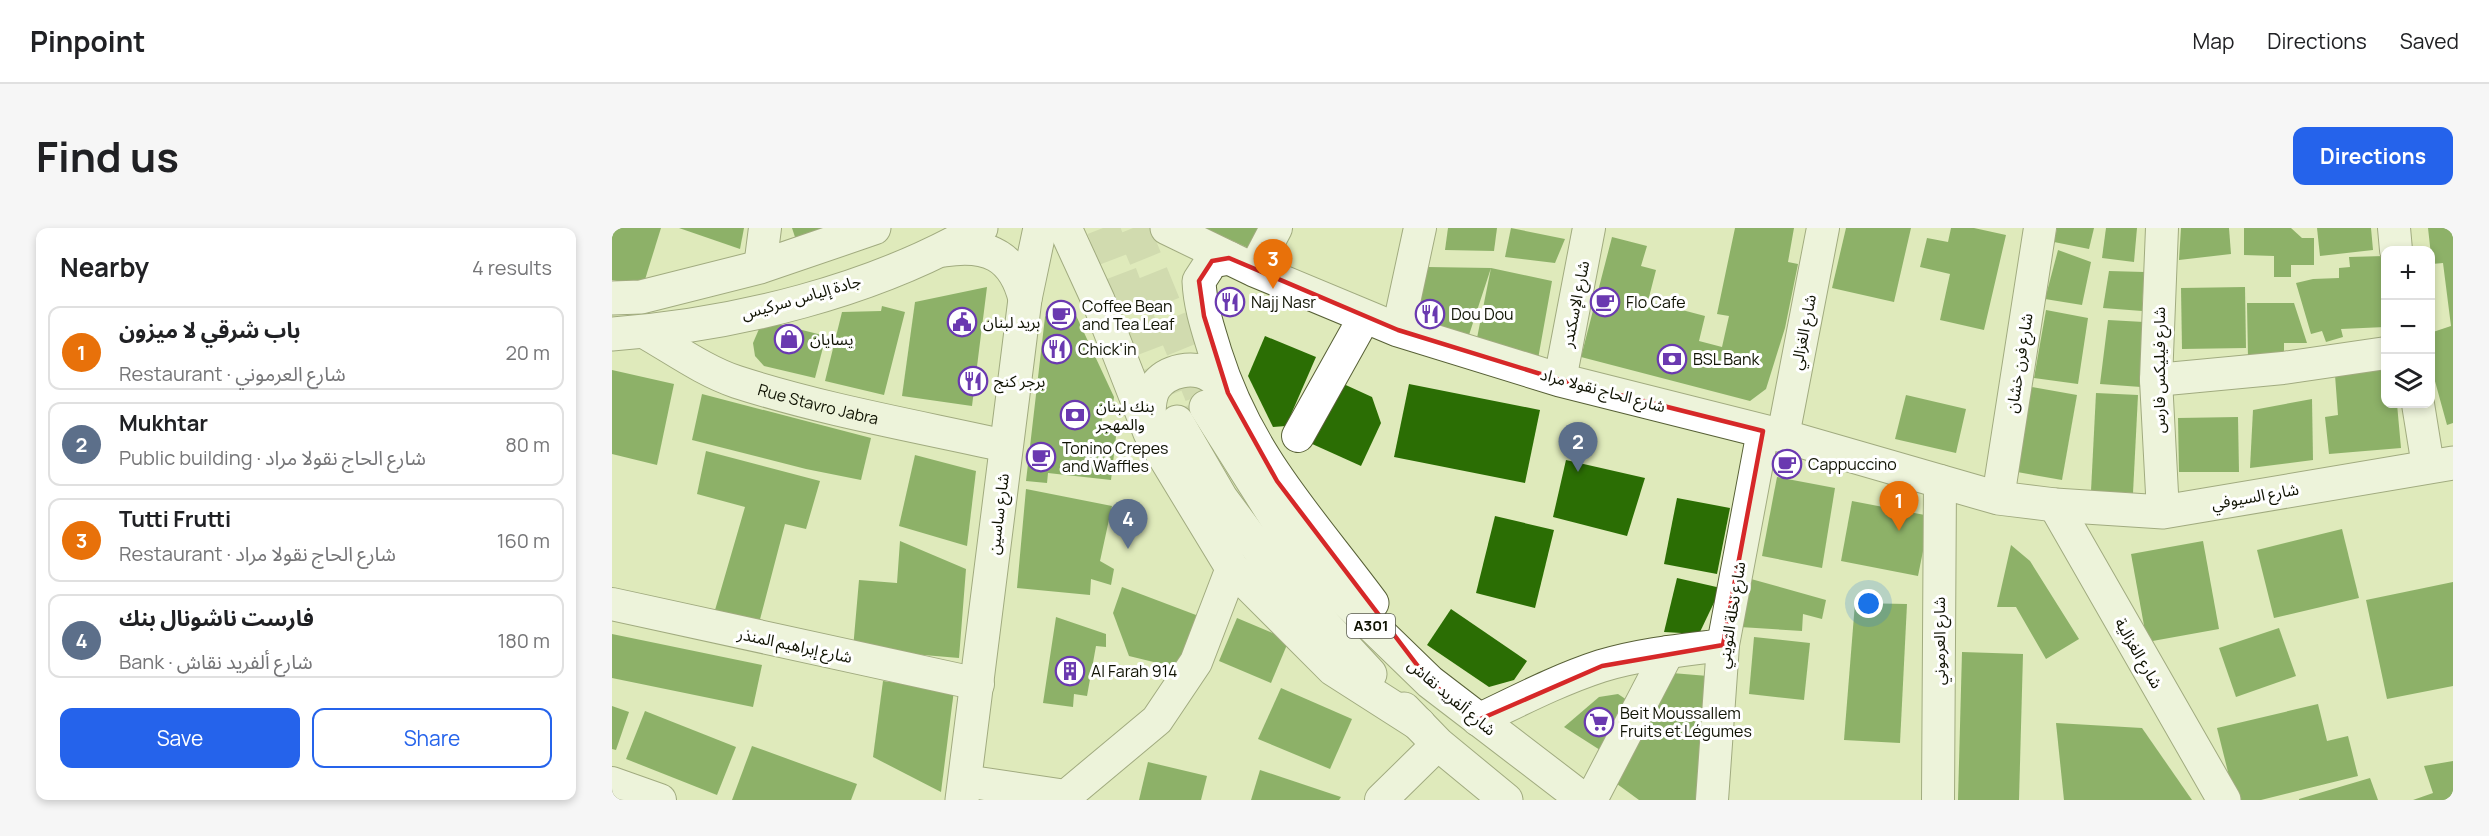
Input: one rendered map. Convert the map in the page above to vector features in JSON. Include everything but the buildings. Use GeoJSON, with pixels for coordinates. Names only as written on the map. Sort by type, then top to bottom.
{"type":"FeatureCollection","features":[{"type":"Feature","properties":{"kind":"main road"},"geometry":{"type":"LineString","coordinates":[[612,298],[641,297],[760,267],[874,228]]}},
{"type":"Feature","properties":{"kind":"main road","name":"جادة إلياس سركيس"},"geometry":{"type":"LineString","coordinates":[[612,334],[644,332],[768,310],[828,293],[944,250],[981,228]]}},
{"type":"Feature","properties":{"kind":"main road","name":"شارع ساسين"},"geometry":{"type":"LineString","coordinates":[[963,791],[1025,299],[1040,228]]}},
{"type":"Feature","properties":{"kind":"main road"},"geometry":{"type":"LineString","coordinates":[[1065,228],[1098,300],[1232,568],[1333,669],[1429,734]]}},
{"type":"Feature","properties":{"kind":"main road","name":"شارع الحاج نقولا مراد"},"geometry":{"type":"LineString","coordinates":[[1167,228],[1364,318],[1398,330],[1560,380],[1773,433],[1998,498],[2055,505]]}},
{"type":"Feature","properties":{"kind":"main road"},"geometry":{"type":"LineString","coordinates":[[944,250],[966,246],[993,253],[1015,273],[1025,299]]}},
{"type":"Feature","properties":{"kind":"main road"},"geometry":{"type":"LineString","coordinates":[[1217,400],[1199,281],[1212,261],[1242,264]]}},
{"type":"Feature","properties":{"kind":"main road"},"geometry":{"type":"LineString","coordinates":[[1163,428],[1149,408],[1155,387],[1172,373],[1194,369],[1212,376],[1217,400]]}},
{"type":"Feature","properties":{"kind":"main road","name":"شارع ألفريد نقاش"},"geometry":{"type":"LineString","coordinates":[[1217,400],[1430,682],[1584,800]]}},
{"type":"Feature","properties":{"kind":"main road","name":"A301"},"geometry":{"type":"LineString","coordinates":[[1163,428],[1221,498],[1278,575],[1429,734],[1506,800]]}},
{"type":"Feature","properties":{"kind":"main road","name":"شارع السيوفي"},"geometry":{"type":"LineString","coordinates":[[2055,505],[2163,513],[2441,464]]}},
{"type":"Feature","properties":{"kind":"main road","name":"شارع الغزالية"},"geometry":{"type":"LineString","coordinates":[[2055,505],[2224,800]]}},
{"type":"Feature","properties":{"kind":"street"},"geometry":{"type":"LineString","coordinates":[[760,267],[765,228]]}},
{"type":"Feature","properties":{"kind":"street"},"geometry":{"type":"LineString","coordinates":[[1242,264],[1276,228]]}},
{"type":"Feature","properties":{"kind":"street"},"geometry":{"type":"LineString","coordinates":[[1398,330],[1420,228]]}},
{"type":"Feature","properties":{"kind":"street","name":"شارع الإسكندر"},"geometry":{"type":"LineString","coordinates":[[1560,380],[1589,228]]}},
{"type":"Feature","properties":{"kind":"street","name":"شارع الغزالي"},"geometry":{"type":"LineString","coordinates":[[1773,433],[1822,228]]}},
{"type":"Feature","properties":{"kind":"street","name":"شارع فرن خشان"},"geometry":{"type":"LineString","coordinates":[[1998,498],[2040,228]]}},
{"type":"Feature","properties":{"kind":"street","name":"شارع فيليكس فارس"},"geometry":{"type":"LineString","coordinates":[[2162,228],[2156,380],[2163,513]]}},
{"type":"Feature","properties":{"kind":"street"},"geometry":{"type":"LineString","coordinates":[[2394,228],[2396,246]]}},
{"type":"Feature","properties":{"kind":"street"},"geometry":{"type":"LineString","coordinates":[[1298,436],[1364,318]]}},
{"type":"Feature","properties":{"kind":"street","name":"Rue Stavro Jabra"},"geometry":{"type":"LineString","coordinates":[[644,332],[697,363],[736,381],[863,414],[1006,446]]}},
{"type":"Feature","properties":{"kind":"street"},"geometry":{"type":"LineString","coordinates":[[2156,380],[2283,368],[2381,353]]}},
{"type":"Feature","properties":{"kind":"street"},"geometry":{"type":"LineString","coordinates":[[2420,408],[2441,464]]}},
{"type":"Feature","properties":{"kind":"street","name":"شارع نخلة التويني"},"geometry":{"type":"LineString","coordinates":[[1712,800],[1724,645],[1773,433]]}},
{"type":"Feature","properties":{"kind":"street","name":"شارع العرموني"},"geometry":{"type":"LineString","coordinates":[[1938,800],[1940,481]]}},
{"type":"Feature","properties":{"kind":"street"},"geometry":{"type":"LineString","coordinates":[[963,791],[1066,796],[1157,720],[1196,662],[1232,568]]}},
{"type":"Feature","properties":{"kind":"street","name":"شارع إبراهيم المنذر"},"geometry":{"type":"LineString","coordinates":[[612,604],[978,684]]}},
{"type":"Feature","properties":{"kind":"street"},"geometry":{"type":"LineString","coordinates":[[1478,720],[1547,687],[1602,666],[1668,652],[1724,645]]}},
{"type":"Feature","properties":{"kind":"street"},"geometry":{"type":"LineString","coordinates":[[1591,800],[1668,652]]}},
{"type":"Feature","properties":{"kind":"street"},"geometry":{"type":"LineString","coordinates":[[1381,800],[1429,734]]}},
{"type":"Feature","properties":{"kind":"street"},"geometry":{"type":"LineString","coordinates":[[612,783],[660,800]]}},
{"type":"Feature","properties":{"kind":"highlighted area"},"geometry":{"type":"Polygon","coordinates":[[[1229,258],[1398,330],[1560,380],[1763,431],[1723,645],[1602,666],[1478,720],[1430,682],[1277,481],[1228,393],[1204,316],[1199,281],[1212,261],[1229,258]]]}},
{"type":"Feature","properties":{"kind":"tunnel"},"geometry":{"type":"LineString","coordinates":[[1103,228],[1177,422]]}},
{"type":"Feature","properties":{"kind":"tunnel"},"geometry":{"type":"LineString","coordinates":[[1133,228],[1206,407]]}},
{"type":"Feature","properties":{"kind":"place","name":"Tutti Frutti"},"geometry":{"type":"Point","coordinates":[1273,289]}},
{"type":"Feature","properties":{"kind":"place","name":"Najj Nasr"},"geometry":{"type":"Point","coordinates":[1230,302]}},
{"type":"Feature","properties":{"kind":"place","name":"Flo Cafe"},"geometry":{"type":"Point","coordinates":[1605,302]}},
{"type":"Feature","properties":{"kind":"place","name":"Dou Dou"},"geometry":{"type":"Point","coordinates":[1430,314]}},
{"type":"Feature","properties":{"kind":"place","name":"Coffee Bean and Tea Leaf"},"geometry":{"type":"Point","coordinates":[1061,315]}},
{"type":"Feature","properties":{"kind":"place","name":"بريد لبنان"},"geometry":{"type":"Point","coordinates":[962,322]}},
{"type":"Feature","properties":{"kind":"place","name":"يسايان"},"geometry":{"type":"Point","coordinates":[789,339]}},
{"type":"Feature","properties":{"kind":"place","name":"Chick'in"},"geometry":{"type":"Point","coordinates":[1057,349]}},
{"type":"Feature","properties":{"kind":"place","name":"BSL Bank"},"geometry":{"type":"Point","coordinates":[1672,359]}},
{"type":"Feature","properties":{"kind":"place","name":"برجر كنج"},"geometry":{"type":"Point","coordinates":[973,381]}},
{"type":"Feature","properties":{"kind":"place","name":"بنك لبنان والمهجر"},"geometry":{"type":"Point","coordinates":[1075,415]}},
{"type":"Feature","properties":{"kind":"place","name":"Tonino Crepes and Waffles"},"geometry":{"type":"Point","coordinates":[1041,457]}},
{"type":"Feature","properties":{"kind":"place","name":"Cappuccino"},"geometry":{"type":"Point","coordinates":[1787,464]}},
{"type":"Feature","properties":{"kind":"place","name":"Mukhtar"},"geometry":{"type":"Point","coordinates":[1578,472]}},
{"type":"Feature","properties":{"kind":"place","name":"باب شرقي لا ميزون"},"geometry":{"type":"Point","coordinates":[1899,531]}},
{"type":"Feature","properties":{"kind":"place","name":"فارست ناشونال بنك"},"geometry":{"type":"Point","coordinates":[1128,549]}},
{"type":"Feature","properties":{"kind":"place","name":"Al Farah 914"},"geometry":{"type":"Point","coordinates":[1070,671]}},
{"type":"Feature","properties":{"kind":"place","name":"Beit Moussallem Fruits et Légumes"},"geometry":{"type":"Point","coordinates":[1599,722]}}]}
